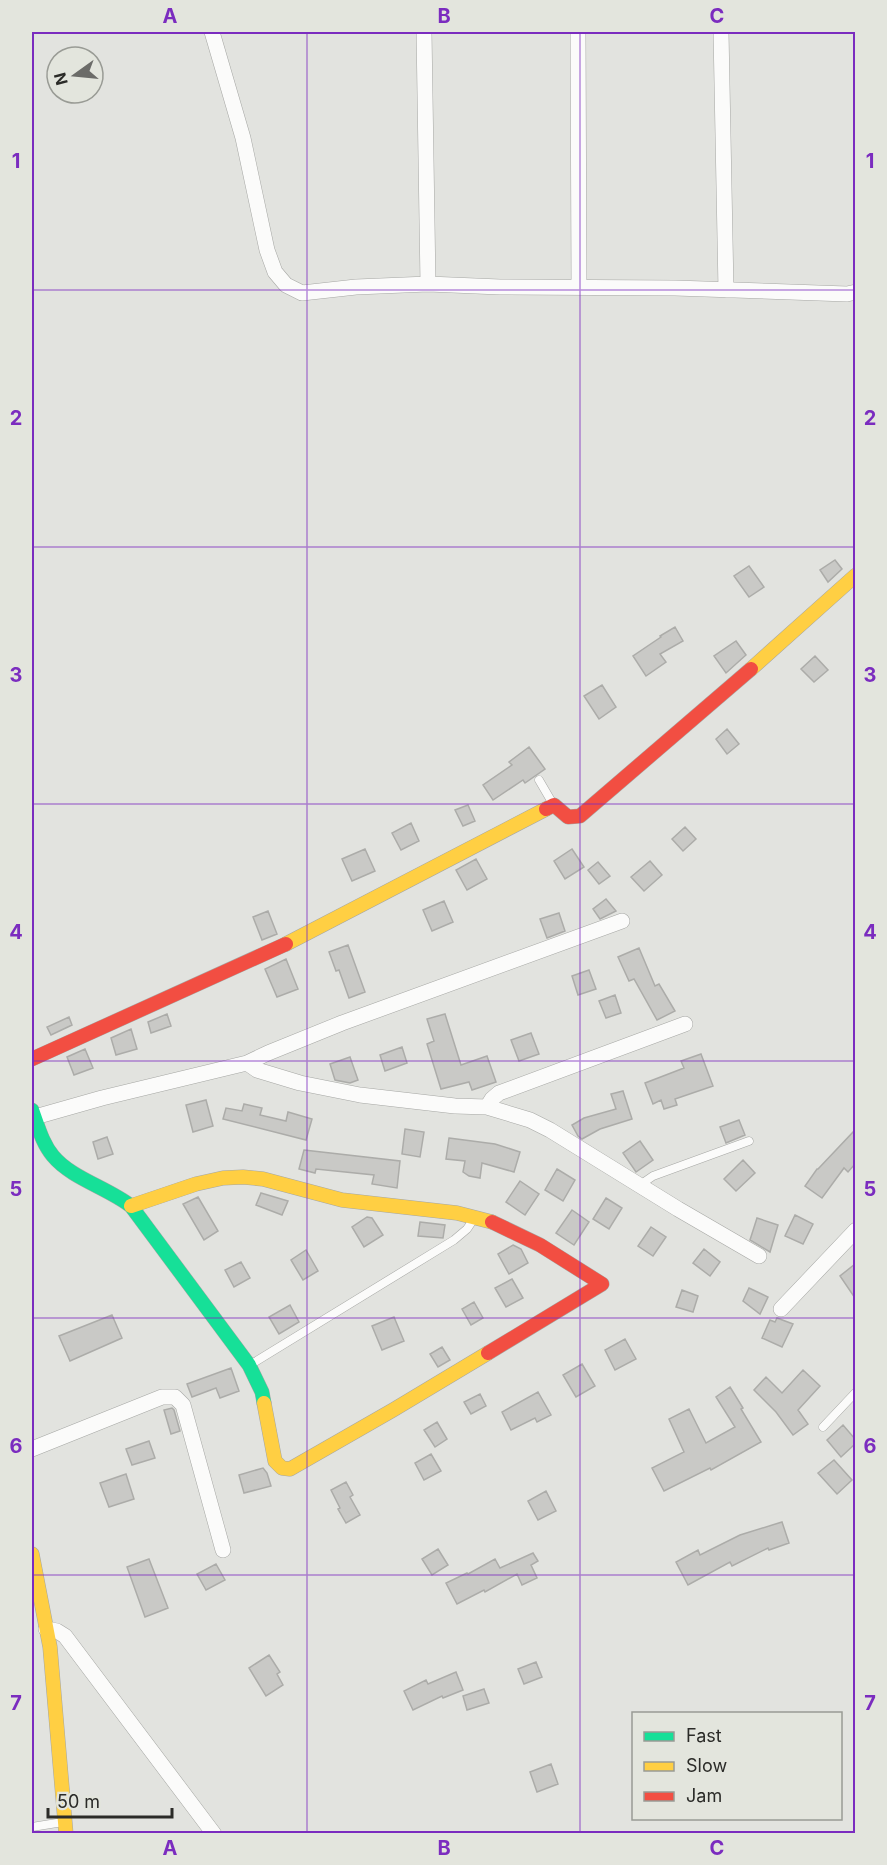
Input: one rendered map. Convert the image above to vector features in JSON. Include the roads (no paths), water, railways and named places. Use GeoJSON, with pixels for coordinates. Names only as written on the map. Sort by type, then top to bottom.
{"type":"FeatureCollection","features":[{"type":"Feature","properties":{"kind":"street"},"geometry":{"type":"LineString","coordinates":[[212,32],[243,138],[267,250],[280,279],[286,285],[302,293],[356,287],[428,284],[847,294],[855,292]]}},
{"type":"Feature","properties":{"kind":"street"},"geometry":{"type":"LineString","coordinates":[[424,32],[428,284]]}},
{"type":"Feature","properties":{"kind":"street"},"geometry":{"type":"LineString","coordinates":[[578,32],[579,287]]}},
{"type":"Feature","properties":{"kind":"street"},"geometry":{"type":"LineString","coordinates":[[721,32],[726,290]]}},
{"type":"Feature","properties":{"kind":"street"},"geometry":{"type":"LineString","coordinates":[[32,1059],[247,963],[335,919],[495,833],[554,805],[566,817],[580,816],[712,703],[855,575]]}},
{"type":"Feature","properties":{"kind":"street"},"geometry":{"type":"LineString","coordinates":[[131,1206],[169,1192],[223,1178],[251,1177],[346,1201],[446,1211],[476,1217],[503,1226],[602,1284],[393,1410],[289,1470],[281,1468],[275,1461],[262,1392],[249,1365],[131,1206],[120,1197],[57,1161],[48,1148],[33,1114],[247,1063],[342,1023],[622,921]]}},
{"type":"Feature","properties":{"kind":"street"},"geometry":{"type":"LineString","coordinates":[[487,1107],[499,1093],[684,1024]]}},
{"type":"Feature","properties":{"kind":"street"},"geometry":{"type":"LineString","coordinates":[[247,1063],[257,1070],[300,1083],[360,1095],[455,1106],[487,1107],[530,1120],[759,1256]]}},
{"type":"Feature","properties":{"kind":"street"},"geometry":{"type":"LineString","coordinates":[[781,1309],[855,1230]]}},
{"type":"Feature","properties":{"kind":"street"},"geometry":{"type":"LineString","coordinates":[[32,1449],[162,1397],[175,1397],[183,1405],[223,1550]]}},
{"type":"Feature","properties":{"kind":"street"},"geometry":{"type":"LineString","coordinates":[[32,1554],[42,1629],[50,1647],[65,1828]]}},
{"type":"Feature","properties":{"kind":"street"},"geometry":{"type":"LineString","coordinates":[[42,1629],[57,1630],[65,1636],[214,1833]]}},
{"type":"Feature","properties":{"kind":"lane"},"geometry":{"type":"LineString","coordinates":[[539,780],[554,805]]}},
{"type":"Feature","properties":{"kind":"lane"},"geometry":{"type":"LineString","coordinates":[[640,1185],[653,1176],[749,1141]]}},
{"type":"Feature","properties":{"kind":"lane"},"geometry":{"type":"LineString","coordinates":[[249,1365],[454,1240],[476,1217]]}},
{"type":"Feature","properties":{"kind":"lane"},"geometry":{"type":"LineString","coordinates":[[823,1427],[855,1392]]}},
{"type":"Feature","properties":{"kind":"lane"},"geometry":{"type":"LineString","coordinates":[[32,1827],[65,1828]]}}]}
